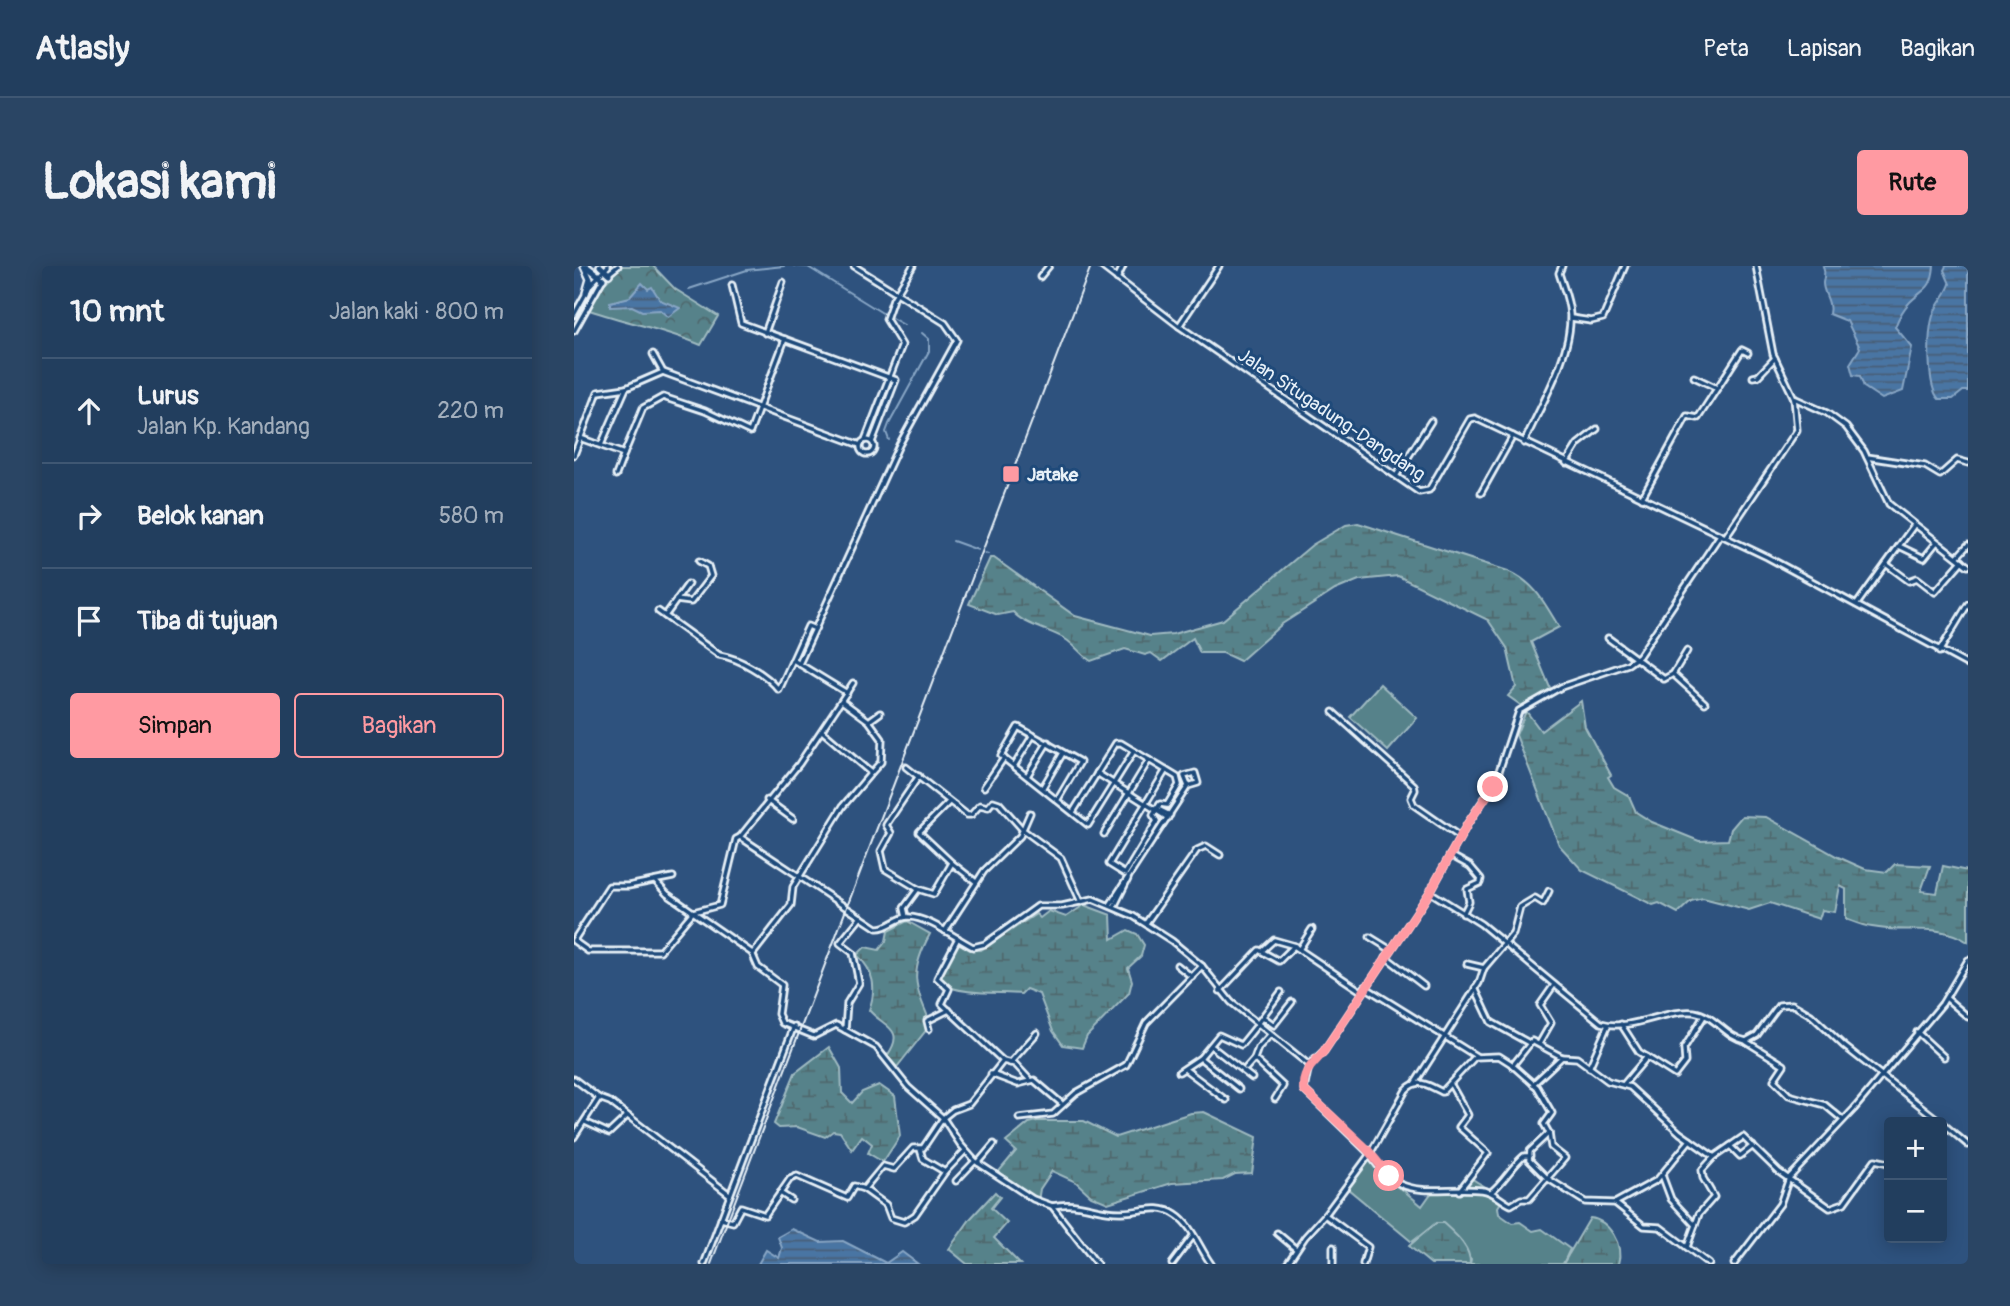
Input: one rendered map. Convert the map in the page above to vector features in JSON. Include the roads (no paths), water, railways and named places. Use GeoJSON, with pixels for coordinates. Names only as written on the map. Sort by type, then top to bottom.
{"type":"FeatureCollection","features":[{"type":"Feature","properties":{"kind":"main road"},"geometry":{"type":"LineString","coordinates":[[585,266],[601,277]]}},
{"type":"Feature","properties":{"kind":"main road"},"geometry":{"type":"LineString","coordinates":[[585,266],[590,279],[586,293]]}},
{"type":"Feature","properties":{"kind":"street"},"geometry":{"type":"LineString","coordinates":[[574,331],[605,269],[618,266]]}},
{"type":"Feature","properties":{"kind":"street"},"geometry":{"type":"LineString","coordinates":[[799,664],[894,456],[957,340],[946,323],[854,266]]}},
{"type":"Feature","properties":{"kind":"street"},"geometry":{"type":"LineString","coordinates":[[860,445],[866,440],[902,345],[886,319],[897,293],[914,266]]}},
{"type":"Feature","properties":{"kind":"street"},"geometry":{"type":"LineString","coordinates":[[1040,277],[1049,266]]}},
{"type":"Feature","properties":{"kind":"street","name":"Jalan Situgadung-Dangdang"},"geometry":{"type":"LineString","coordinates":[[1101,266],[1179,326],[1419,492],[1429,490],[1472,418],[1720,534],[1968,665]]}},
{"type":"Feature","properties":{"kind":"street"},"geometry":{"type":"LineString","coordinates":[[1117,279],[1123,266]]}},
{"type":"Feature","properties":{"kind":"street"},"geometry":{"type":"LineString","coordinates":[[1179,326],[1219,266]]}},
{"type":"Feature","properties":{"kind":"street"},"geometry":{"type":"LineString","coordinates":[[1524,443],[1562,360],[1571,318],[1567,293],[1560,275],[1562,266]]}},
{"type":"Feature","properties":{"kind":"street"},"geometry":{"type":"LineString","coordinates":[[1571,318],[1594,321],[1603,318],[1625,266]]}},
{"type":"Feature","properties":{"kind":"street"},"geometry":{"type":"LineString","coordinates":[[1726,537],[1796,435],[1794,398],[1775,358],[1756,266]]}},
{"type":"Feature","properties":{"kind":"street"},"geometry":{"type":"LineString","coordinates":[[574,315],[586,293],[601,277]]}},
{"type":"Feature","properties":{"kind":"street"},"geometry":{"type":"LineString","coordinates":[[765,333],[783,282]]}},
{"type":"Feature","properties":{"kind":"street"},"geometry":{"type":"LineString","coordinates":[[732,285],[741,323],[896,380],[872,442],[874,448],[868,453],[862,451],[860,445]]}},
{"type":"Feature","properties":{"kind":"street"},"geometry":{"type":"LineString","coordinates":[[616,475],[643,408],[659,398],[667,397],[694,406],[750,432],[785,339]]}},
{"type":"Feature","properties":{"kind":"street"},"geometry":{"type":"LineString","coordinates":[[1642,498],[1687,416],[1698,418],[1742,350],[1748,353]]}},
{"type":"Feature","properties":{"kind":"street"},"geometry":{"type":"LineString","coordinates":[[653,354],[663,372],[860,445]]}},
{"type":"Feature","properties":{"kind":"street"},"geometry":{"type":"LineString","coordinates":[[1753,377],[1759,376],[1775,358]]}},
{"type":"Feature","properties":{"kind":"street"},"geometry":{"type":"LineString","coordinates":[[574,455],[597,392],[626,387],[663,372]]}},
{"type":"Feature","properties":{"kind":"street"},"geometry":{"type":"LineString","coordinates":[[1693,377],[1717,388]]}},
{"type":"Feature","properties":{"kind":"street"},"geometry":{"type":"LineString","coordinates":[[601,445],[626,387]]}},
{"type":"Feature","properties":{"kind":"street"},"geometry":{"type":"LineString","coordinates":[[1794,398],[1841,423],[1867,457],[1886,500],[1968,566]]}},
{"type":"Feature","properties":{"kind":"street"},"geometry":{"type":"LineString","coordinates":[[1396,476],[1431,421]]}},
{"type":"Feature","properties":{"kind":"street"},"geometry":{"type":"LineString","coordinates":[[1566,463],[1578,444],[1597,429]]}},
{"type":"Feature","properties":{"kind":"street"},"geometry":{"type":"LineString","coordinates":[[1481,493],[1513,436]]}},
{"type":"Feature","properties":{"kind":"street"},"geometry":{"type":"LineString","coordinates":[[580,438],[624,454]]}},
{"type":"Feature","properties":{"kind":"street"},"geometry":{"type":"LineString","coordinates":[[866,440],[872,442]]}},
{"type":"Feature","properties":{"kind":"street"},"geometry":{"type":"LineString","coordinates":[[1867,457],[1925,466],[1942,475],[1957,460],[1968,463]]}},
{"type":"Feature","properties":{"kind":"street"},"geometry":{"type":"LineString","coordinates":[[1857,604],[1914,525]]}},
{"type":"Feature","properties":{"kind":"street"},"geometry":{"type":"LineString","coordinates":[[1220,991],[1258,951],[1274,940],[1299,947],[1363,989],[1477,1056],[1502,1057],[1533,1084],[1552,1113],[1545,1124],[1551,1147],[1565,1158],[1528,1199],[1521,1199],[1511,1205],[1491,1192],[1432,1192],[1408,1188],[1389,1176],[1304,1090],[1309,1065],[1324,1051],[1363,989],[1430,892],[1460,837],[1495,783],[1512,727],[1522,708],[1561,688],[1635,659],[1720,534]]}},
{"type":"Feature","properties":{"kind":"street"},"geometry":{"type":"LineString","coordinates":[[1899,546],[1924,558],[1937,542]]}},
{"type":"Feature","properties":{"kind":"street"},"geometry":{"type":"LineString","coordinates":[[1957,556],[1968,545]]}},
{"type":"Feature","properties":{"kind":"street"},"geometry":{"type":"LineString","coordinates":[[676,600],[691,602],[712,576],[708,566],[699,561]]}},
{"type":"Feature","properties":{"kind":"street"},"geometry":{"type":"LineString","coordinates":[[1886,564],[1909,581],[1917,578],[1935,592],[1962,561]]}},
{"type":"Feature","properties":{"kind":"street"},"geometry":{"type":"LineString","coordinates":[[665,616],[688,584]]}},
{"type":"Feature","properties":{"kind":"street"},"geometry":{"type":"LineString","coordinates":[[1939,652],[1968,604]]}},
{"type":"Feature","properties":{"kind":"street"},"geometry":{"type":"LineString","coordinates":[[658,611],[719,655],[731,657],[772,682],[779,690],[808,626],[815,629]]}},
{"type":"Feature","properties":{"kind":"street"},"geometry":{"type":"LineString","coordinates":[[1608,638],[1662,678],[1672,674],[1687,651]]}},
{"type":"Feature","properties":{"kind":"street"},"geometry":{"type":"LineString","coordinates":[[793,660],[847,693]]}},
{"type":"Feature","properties":{"kind":"street"},"geometry":{"type":"LineString","coordinates":[[1672,674],[1706,703]]}},
{"type":"Feature","properties":{"kind":"street"},"geometry":{"type":"LineString","coordinates":[[772,682],[783,682]]}},
{"type":"Feature","properties":{"kind":"street"},"geometry":{"type":"LineString","coordinates":[[673,877],[609,886],[574,940],[589,951],[657,952],[693,912],[720,905],[736,839],[822,731],[853,683]]}},
{"type":"Feature","properties":{"kind":"street"},"geometry":{"type":"LineString","coordinates":[[753,954],[791,905],[792,889],[842,808],[881,762],[882,739],[869,721],[842,701]]}},
{"type":"Feature","properties":{"kind":"street"},"geometry":{"type":"LineString","coordinates":[[1334,712],[1414,786],[1411,800],[1415,805],[1460,837]]}},
{"type":"Feature","properties":{"kind":"street"},"geometry":{"type":"LineString","coordinates":[[869,721],[880,713]]}},
{"type":"Feature","properties":{"kind":"street"},"geometry":{"type":"LineString","coordinates":[[1058,799],[1080,762],[1018,727],[1001,756],[1088,825],[1134,751]]}},
{"type":"Feature","properties":{"kind":"street"},"geometry":{"type":"LineString","coordinates":[[822,731],[871,773]]}},
{"type":"Feature","properties":{"kind":"street"},"geometry":{"type":"LineString","coordinates":[[1014,766],[1034,734]]}},
{"type":"Feature","properties":{"kind":"street"},"geometry":{"type":"LineString","coordinates":[[1027,776],[1048,743]]}},
{"type":"Feature","properties":{"kind":"street"},"geometry":{"type":"LineString","coordinates":[[1073,812],[1116,743],[1177,777],[1179,785],[1167,805],[1160,804],[1156,809],[1153,815],[1157,821],[1125,874],[1109,864],[1166,771]]}},
{"type":"Feature","properties":{"kind":"street"},"geometry":{"type":"LineString","coordinates":[[1043,787],[1064,752]]}},
{"type":"Feature","properties":{"kind":"street"},"geometry":{"type":"LineString","coordinates":[[984,787],[1004,758]]}},
{"type":"Feature","properties":{"kind":"street"},"geometry":{"type":"LineString","coordinates":[[1104,834],[1149,760]]}},
{"type":"Feature","properties":{"kind":"street"},"geometry":{"type":"LineString","coordinates":[[906,767],[967,816],[979,805],[988,807],[993,801],[999,803],[1023,830],[1061,859],[1081,902]]}},
{"type":"Feature","properties":{"kind":"street"},"geometry":{"type":"LineString","coordinates":[[1097,773],[1169,816]]}},
{"type":"Feature","properties":{"kind":"street"},"geometry":{"type":"LineString","coordinates":[[1112,906],[1188,786],[1198,783],[1195,773],[1184,776],[1188,786]]}},
{"type":"Feature","properties":{"kind":"street"},"geometry":{"type":"LineString","coordinates":[[919,776],[886,825],[891,833],[881,850],[885,869],[918,889],[936,893],[952,863]]}},
{"type":"Feature","properties":{"kind":"street"},"geometry":{"type":"LineString","coordinates":[[767,800],[793,819]]}},
{"type":"Feature","properties":{"kind":"street"},"geometry":{"type":"LineString","coordinates":[[949,802],[919,832],[976,882]]}},
{"type":"Feature","properties":{"kind":"street"},"geometry":{"type":"LineString","coordinates":[[945,931],[976,882],[1023,830],[1030,813]]}},
{"type":"Feature","properties":{"kind":"street"},"geometry":{"type":"LineString","coordinates":[[740,837],[881,929],[906,917],[915,917],[976,948],[1038,906],[1081,902],[1090,898],[1112,906],[1146,923],[1202,966],[1220,991],[1309,1065]]}},
{"type":"Feature","properties":{"kind":"street"},"geometry":{"type":"LineString","coordinates":[[1146,923],[1197,850],[1206,846],[1220,855]]}},
{"type":"Feature","properties":{"kind":"street"},"geometry":{"type":"LineString","coordinates":[[1450,855],[1470,866],[1480,878],[1479,883],[1467,889],[1469,902],[1463,914]]}},
{"type":"Feature","properties":{"kind":"street"},"geometry":{"type":"LineString","coordinates":[[655,881],[664,892],[753,954],[758,967],[782,985],[779,1018],[786,1026],[794,1026],[814,1036],[834,1025],[874,1045],[898,1070],[908,1087],[943,1118],[976,1162],[1033,1199],[1052,1206],[1097,1264]]}},
{"type":"Feature","properties":{"kind":"street"},"geometry":{"type":"LineString","coordinates":[[906,917],[904,908],[918,889]]}},
{"type":"Feature","properties":{"kind":"street"},"geometry":{"type":"LineString","coordinates":[[1287,1264],[1370,1154],[1406,1090],[1415,1083],[1475,988],[1484,968],[1514,933],[1520,907],[1535,898],[1543,903],[1549,891]]}},
{"type":"Feature","properties":{"kind":"street"},"geometry":{"type":"LineString","coordinates":[[1430,892],[1481,924],[1554,985],[1608,1024],[1684,1013],[1704,1016],[1733,1037],[1760,1048],[1784,1065],[1774,1080],[1789,1095],[1825,1105],[1843,1120]]}},
{"type":"Feature","properties":{"kind":"street"},"geometry":{"type":"LineString","coordinates":[[845,1030],[847,1003],[859,983],[853,953],[840,943],[861,917]]}},
{"type":"Feature","properties":{"kind":"street"},"geometry":{"type":"LineString","coordinates":[[1299,947],[1312,929]]}},
{"type":"Feature","properties":{"kind":"street"},"geometry":{"type":"LineString","coordinates":[[1370,937],[1391,950]]}},
{"type":"Feature","properties":{"kind":"street"},"geometry":{"type":"LineString","coordinates":[[958,938],[937,978],[949,989],[942,1001],[1003,1061],[1017,1065],[1029,1079],[1041,1084],[1049,1095],[1061,1103]]}},
{"type":"Feature","properties":{"kind":"street"},"geometry":{"type":"LineString","coordinates":[[1263,950],[1279,961],[1293,946],[1299,947]]}},
{"type":"Feature","properties":{"kind":"street"},"geometry":{"type":"LineString","coordinates":[[1386,957],[1424,986]]}},
{"type":"Feature","properties":{"kind":"street"},"geometry":{"type":"LineString","coordinates":[[1734,1264],[1780,1204],[1789,1178],[1843,1120],[1946,998],[1968,960]]}},
{"type":"Feature","properties":{"kind":"street"},"geometry":{"type":"LineString","coordinates":[[1467,964],[1484,968]]}},
{"type":"Feature","properties":{"kind":"street"},"geometry":{"type":"LineString","coordinates":[[1177,965],[1192,977]]}},
{"type":"Feature","properties":{"kind":"street"},"geometry":{"type":"LineString","coordinates":[[1019,1118],[1053,1114],[1061,1103],[1126,1065],[1146,1023],[1202,966]]}},
{"type":"Feature","properties":{"kind":"street"},"geometry":{"type":"LineString","coordinates":[[1539,1044],[1551,1023],[1541,1003],[1554,985]]}},
{"type":"Feature","properties":{"kind":"street"},"geometry":{"type":"LineString","coordinates":[[1475,988],[1491,1022],[1562,1058],[1577,1058],[1612,1083],[1624,1084],[1714,1157]]}},
{"type":"Feature","properties":{"kind":"street"},"geometry":{"type":"LineString","coordinates":[[1180,1072],[1200,1058],[1222,1034],[1241,1045],[1281,992]]}},
{"type":"Feature","properties":{"kind":"street"},"geometry":{"type":"LineString","coordinates":[[1946,998],[1968,1017]]}},
{"type":"Feature","properties":{"kind":"street"},"geometry":{"type":"LineString","coordinates":[[1263,1017],[1274,1025],[1292,1002]]}},
{"type":"Feature","properties":{"kind":"street"},"geometry":{"type":"LineString","coordinates":[[1744,1041],[1753,1039],[1779,1005],[1788,1002],[1811,1015],[1844,1046],[1934,1117]]}},
{"type":"Feature","properties":{"kind":"street"},"geometry":{"type":"LineString","coordinates":[[929,1029],[927,1021],[949,1010]]}},
{"type":"Feature","properties":{"kind":"street"},"geometry":{"type":"LineString","coordinates":[[1621,1024],[1639,1052],[1675,1076],[1685,1062],[1684,1048],[1704,1016]]}},
{"type":"Feature","properties":{"kind":"street"},"geometry":{"type":"LineString","coordinates":[[1589,1068],[1608,1024]]}},
{"type":"Feature","properties":{"kind":"street"},"geometry":{"type":"LineString","coordinates":[[704,1264],[794,1026]]}},
{"type":"Feature","properties":{"kind":"street"},"geometry":{"type":"LineString","coordinates":[[1917,1032],[1944,1056]]}},
{"type":"Feature","properties":{"kind":"street"},"geometry":{"type":"LineString","coordinates":[[1010,1063],[1037,1033]]}},
{"type":"Feature","properties":{"kind":"street"},"geometry":{"type":"LineString","coordinates":[[1246,1068],[1270,1035]]}},
{"type":"Feature","properties":{"kind":"street"},"geometry":{"type":"LineString","coordinates":[[1512,1065],[1529,1043]]}},
{"type":"Feature","properties":{"kind":"street"},"geometry":{"type":"LineString","coordinates":[[1211,1046],[1252,1078]]}},
{"type":"Feature","properties":{"kind":"street"},"geometry":{"type":"LineString","coordinates":[[1415,1083],[1442,1093],[1477,1056]]}},
{"type":"Feature","properties":{"kind":"street"},"geometry":{"type":"LineString","coordinates":[[1624,1084],[1647,1057]]}},
{"type":"Feature","properties":{"kind":"street"},"geometry":{"type":"LineString","coordinates":[[1200,1058],[1239,1089]]}},
{"type":"Feature","properties":{"kind":"street"},"geometry":{"type":"LineString","coordinates":[[1533,1084],[1562,1058]]}},
{"type":"Feature","properties":{"kind":"street"},"geometry":{"type":"LineString","coordinates":[[1254,1059],[1283,1086],[1275,1099]]}},
{"type":"Feature","properties":{"kind":"street"},"geometry":{"type":"LineString","coordinates":[[920,1149],[937,1131],[943,1118],[968,1104],[1003,1061]]}},
{"type":"Feature","properties":{"kind":"street"},"geometry":{"type":"LineString","coordinates":[[1186,1070],[1226,1100]]}},
{"type":"Feature","properties":{"kind":"street"},"geometry":{"type":"LineString","coordinates":[[991,1074],[1018,1084],[1029,1079]]}},
{"type":"Feature","properties":{"kind":"street"},"geometry":{"type":"LineString","coordinates":[[574,1079],[599,1098],[610,1102],[729,1195]]}},
{"type":"Feature","properties":{"kind":"street"},"geometry":{"type":"LineString","coordinates":[[1451,1085],[1468,1115],[1459,1127],[1488,1153],[1459,1191]]}},
{"type":"Feature","properties":{"kind":"street"},"geometry":{"type":"LineString","coordinates":[[574,1137],[599,1098]]}},
{"type":"Feature","properties":{"kind":"street"},"geometry":{"type":"LineString","coordinates":[[585,1122],[609,1133],[627,1116]]}},
{"type":"Feature","properties":{"kind":"street"},"geometry":{"type":"LineString","coordinates":[[1947,1128],[1968,1145]]}},
{"type":"Feature","properties":{"kind":"street"},"geometry":{"type":"LineString","coordinates":[[1549,1133],[1530,1151],[1529,1160],[1547,1178],[1585,1202],[1615,1203],[1662,1175],[1678,1151],[1690,1140]]}},
{"type":"Feature","properties":{"kind":"street"},"geometry":{"type":"LineString","coordinates":[[1687,1247],[1701,1211],[1714,1197],[1702,1175],[1714,1157],[1743,1137],[1789,1178],[1830,1208],[1844,1203],[1875,1160],[1884,1162]]}},
{"type":"Feature","properties":{"kind":"street"},"geometry":{"type":"LineString","coordinates":[[957,1181],[994,1144]]}},
{"type":"Feature","properties":{"kind":"street"},"geometry":{"type":"LineString","coordinates":[[1730,1146],[1740,1156],[1753,1146]]}},
{"type":"Feature","properties":{"kind":"street"},"geometry":{"type":"LineString","coordinates":[[864,1189],[883,1166],[894,1169],[913,1148],[920,1149]]}},
{"type":"Feature","properties":{"kind":"street"},"geometry":{"type":"LineString","coordinates":[[920,1149],[923,1159],[944,1172]]}},
{"type":"Feature","properties":{"kind":"street"},"geometry":{"type":"LineString","coordinates":[[721,1219],[733,1222],[741,1207],[765,1215],[790,1179],[800,1175],[846,1198],[854,1186],[864,1189],[886,1205],[891,1218],[904,1222],[919,1209],[944,1172],[965,1150]]}},
{"type":"Feature","properties":{"kind":"street"},"geometry":{"type":"LineString","coordinates":[[1491,1192],[1500,1185],[1513,1165],[1524,1156],[1530,1156]]}},
{"type":"Feature","properties":{"kind":"street"},"geometry":{"type":"LineString","coordinates":[[1662,1175],[1671,1199],[1695,1225]]}},
{"type":"Feature","properties":{"kind":"street"},"geometry":{"type":"LineString","coordinates":[[780,1193],[791,1200]]}},
{"type":"Feature","properties":{"kind":"street"},"geometry":{"type":"LineString","coordinates":[[1052,1206],[1067,1202],[1094,1210],[1122,1212],[1160,1209],[1179,1216],[1211,1264]]}},
{"type":"Feature","properties":{"kind":"street"},"geometry":{"type":"LineString","coordinates":[[1615,1203],[1644,1226],[1660,1227],[1709,1264]]}},
{"type":"Feature","properties":{"kind":"street"},"geometry":{"type":"LineString","coordinates":[[1325,1215],[1368,1247],[1363,1264]]}},
{"type":"Feature","properties":{"kind":"street"},"geometry":{"type":"LineString","coordinates":[[1277,1233],[1296,1249]]}},
{"type":"Feature","properties":{"kind":"street"},"geometry":{"type":"LineString","coordinates":[[1172,1264],[1193,1236]]}},
{"type":"Feature","properties":{"kind":"street"},"geometry":{"type":"LineString","coordinates":[[1333,1247],[1333,1264]]}},
{"type":"Feature","properties":{"kind":"water"},"geometry":{"type":"Polygon","coordinates":[[[1823,266],[1934,266],[1929,284],[1907,305],[1895,327],[1912,347],[1903,391],[1882,399],[1864,387],[1860,376],[1853,375],[1850,364],[1860,348],[1847,321],[1829,314],[1823,287],[1823,266]]]}},
{"type":"Feature","properties":{"kind":"water"},"geometry":{"type":"Polygon","coordinates":[[[1946,266],[1968,266],[1968,391],[1963,391],[1953,399],[1939,399],[1932,383],[1929,345],[1934,313],[1950,284],[1944,270],[1946,266]]]}},
{"type":"Feature","properties":{"kind":"water"},"geometry":{"type":"Polygon","coordinates":[[[642,283],[648,289],[652,287],[660,300],[680,308],[668,317],[660,310],[642,311],[632,306],[610,307],[610,302],[630,297],[642,283]]]}},
{"type":"Feature","properties":{"kind":"water"},"geometry":{"type":"Polygon","coordinates":[[[792,1229],[820,1242],[843,1241],[886,1263],[902,1252],[918,1264],[758,1264],[766,1250],[779,1258],[782,1248],[778,1237],[792,1229]]]}},
{"type":"Feature","properties":{"kind":"waterway"},"geometry":{"type":"LineString","coordinates":[[689,289],[747,270],[784,266]]}},
{"type":"Feature","properties":{"kind":"waterway"},"geometry":{"type":"LineString","coordinates":[[794,266],[808,267],[884,314]]}},
{"type":"Feature","properties":{"kind":"waterway"},"geometry":{"type":"LineString","coordinates":[[890,317],[904,325]]}},
{"type":"Feature","properties":{"kind":"waterway"},"geometry":{"type":"LineString","coordinates":[[889,440],[886,432],[889,424],[929,351],[929,339],[922,333]]}},
{"type":"Feature","properties":{"kind":"waterway"},"geometry":{"type":"LineString","coordinates":[[953,541],[978,550]]}},
{"type":"Feature","properties":{"kind":"railway"},"geometry":{"type":"LineString","coordinates":[[711,1264],[1091,266]]}},
{"type":"Feature","properties":{"kind":"place","name":"Jatake"},"geometry":{"type":"Point","coordinates":[1011,474]}}]}
